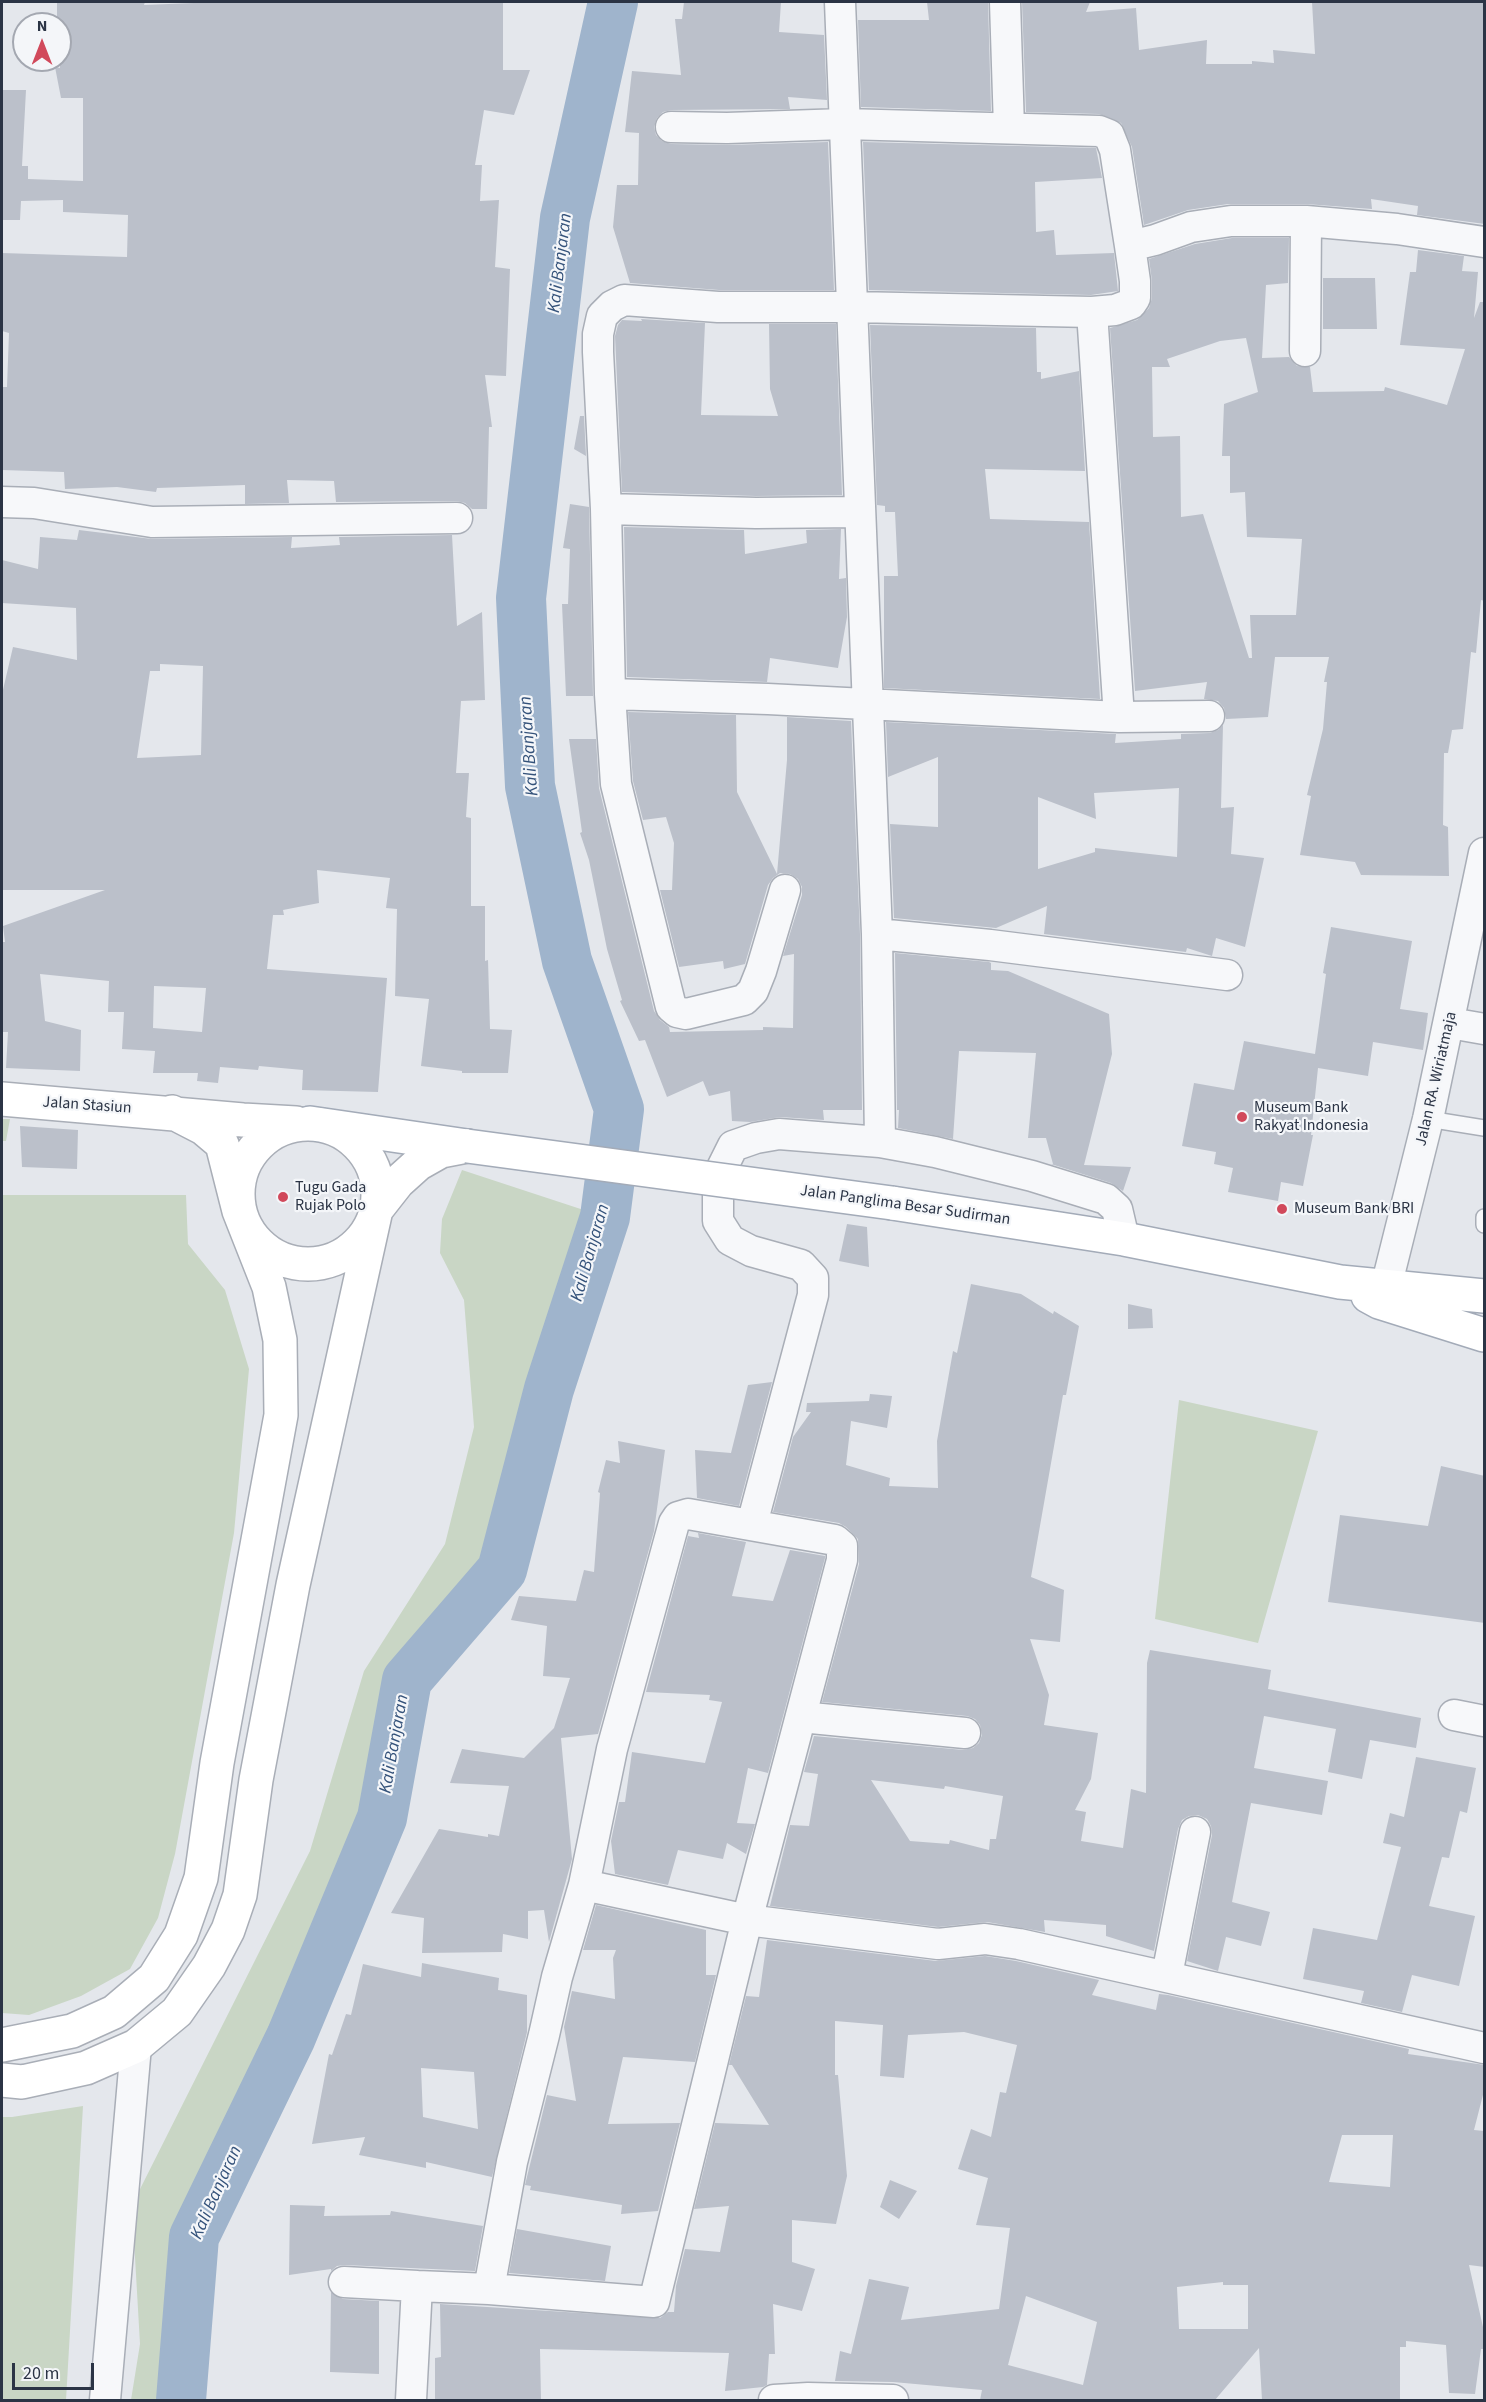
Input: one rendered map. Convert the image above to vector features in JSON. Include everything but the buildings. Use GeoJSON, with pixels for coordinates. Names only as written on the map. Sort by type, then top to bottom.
{"type":"FeatureCollection","features":[{"type":"Feature","properties":{"kind":"main road","name":"Jalan Stasiun"},"geometry":{"type":"LineString","coordinates":[[2,1099],[310,1124]]}},
{"type":"Feature","properties":{"kind":"main road","name":"Jalan Stasiun"},"geometry":{"type":"LineString","coordinates":[[172,1112],[203,1128],[222,1144],[239,1211]]}},
{"type":"Feature","properties":{"kind":"main road","name":"Jalan Panglima Besar Sudirman"},"geometry":{"type":"LineString","coordinates":[[310,1124],[892,1203],[1124,1239],[1340,1282],[1383,1294],[1485,1335]]}},
{"type":"Feature","properties":{"kind":"main road"},"geometry":{"type":"LineString","coordinates":[[2,2045],[72,2031],[114,2012],[154,1978],[181,1935],[201,1878],[217,1763],[281,1415],[280,1340],[269,1287],[239,1211],[237,1192],[240,1174],[247,1157],[259,1143],[274,1132],[292,1125],[310,1124],[331,1127],[349,1137],[364,1151],[374,1169],[378,1190],[376,1210],[293,1586],[256,1780],[240,1895],[228,1930],[209,1966],[177,2012],[136,2046],[86,2068],[22,2082],[2,2080]]}},
{"type":"Feature","properties":{"kind":"main road"},"geometry":{"type":"LineString","coordinates":[[239,1211],[248,1232],[264,1249],[285,1260],[308,1264],[331,1260],[351,1248],[367,1231],[376,1210],[398,1182],[418,1164],[441,1151],[467,1146]]}},
{"type":"Feature","properties":{"kind":"main road","name":"Jalan Panglima Besar Sudirman"},"geometry":{"type":"LineString","coordinates":[[1383,1294],[1485,1296]]}},
{"type":"Feature","properties":{"kind":"street"},"geometry":{"type":"LineString","coordinates":[[840,2],[877,934],[880,1142]]}},
{"type":"Feature","properties":{"kind":"street"},"geometry":{"type":"LineString","coordinates":[[1005,2],[1009,128]]}},
{"type":"Feature","properties":{"kind":"street"},"geometry":{"type":"LineString","coordinates":[[670,127],[727,128],[844,124],[1099,131],[1109,135],[1115,150],[1130,246],[1135,298],[1124,308],[1092,312],[853,307],[718,307],[624,300],[612,306],[602,316],[598,333],[606,509],[610,694],[616,784],[671,1007],[677,1012],[686,1014],[744,1000],[753,991],[784,890]]}},
{"type":"Feature","properties":{"kind":"street"},"geometry":{"type":"LineString","coordinates":[[1130,246],[1211,223],[1306,221],[1397,229],[1485,242]]}},
{"type":"Feature","properties":{"kind":"street"},"geometry":{"type":"LineString","coordinates":[[1305,351],[1306,221]]}},
{"type":"Feature","properties":{"kind":"street"},"geometry":{"type":"LineString","coordinates":[[1092,312],[1119,717]]}},
{"type":"Feature","properties":{"kind":"street"},"geometry":{"type":"LineString","coordinates":[[2,502],[34,503],[152,522],[457,518]]}},
{"type":"Feature","properties":{"kind":"street"},"geometry":{"type":"LineString","coordinates":[[606,509],[756,513],[859,512]]}},
{"type":"Feature","properties":{"kind":"street"},"geometry":{"type":"LineString","coordinates":[[610,694],[1119,717],[1209,716]]}},
{"type":"Feature","properties":{"kind":"street","name":"Jalan RA. Wiriatmaja"},"geometry":{"type":"LineString","coordinates":[[1383,1294],[1428,1119],[1485,853]]}},
{"type":"Feature","properties":{"kind":"street"},"geometry":{"type":"LineString","coordinates":[[877,934],[990,945],[1227,975]]}},
{"type":"Feature","properties":{"kind":"street"},"geometry":{"type":"LineString","coordinates":[[1450,1023],[1485,1029]]}},
{"type":"Feature","properties":{"kind":"street"},"geometry":{"type":"LineString","coordinates":[[752,1524],[813,1295],[813,1278],[801,1265],[751,1251],[730,1240],[718,1221],[718,1195],[722,1167],[733,1146],[756,1138],[779,1134],[880,1142],[935,1152],[1032,1176],[1107,1199],[1117,1209],[1124,1239]]}},
{"type":"Feature","properties":{"kind":"street"},"geometry":{"type":"LineString","coordinates":[[344,2282],[489,2289],[654,2302],[747,1920],[842,1560],[842,1546],[835,1540],[688,1514],[678,1517],[674,1523],[612,1749],[584,1885],[556,1977],[512,2162],[489,2289]]}},
{"type":"Feature","properties":{"kind":"street"},"geometry":{"type":"LineString","coordinates":[[1454,1715],[1485,1721]]}},
{"type":"Feature","properties":{"kind":"street"},"geometry":{"type":"LineString","coordinates":[[801,1717],[964,1733]]}},
{"type":"Feature","properties":{"kind":"street"},"geometry":{"type":"LineString","coordinates":[[1167,1975],[1195,1832]]}},
{"type":"Feature","properties":{"kind":"street"},"geometry":{"type":"LineString","coordinates":[[584,1885],[747,1920],[938,1944],[985,1939],[1167,1975],[1485,2048]]}},
{"type":"Feature","properties":{"kind":"street"},"geometry":{"type":"LineString","coordinates":[[105,2400],[136,2046]]}},
{"type":"Feature","properties":{"kind":"street"},"geometry":{"type":"LineString","coordinates":[[411,2400],[417,2286]]}},
{"type":"Feature","properties":{"kind":"street"},"geometry":{"type":"LineString","coordinates":[[774,2400],[808,2398],[893,2400]]}},
{"type":"Feature","properties":{"kind":"lane"},"geometry":{"type":"LineString","coordinates":[[1428,1119],[1485,1128]]}},
{"type":"Feature","properties":{"kind":"lane"},"geometry":{"type":"LineString","coordinates":[[1485,1217],[1485,1225]]}},
{"type":"Feature","properties":{"kind":"green space"},"geometry":{"type":"Polygon","coordinates":[[[2,1119],[10,1119],[6,1141],[2,1141],[2,1119]]]}},
{"type":"Feature","properties":{"kind":"green space"},"geometry":{"type":"Polygon","coordinates":[[[462,1170],[605,1217],[549,1389],[502,1570],[407,1680],[382,1818],[291,2037],[194,2237],[181,2400],[131,2400],[140,2344],[132,2205],[310,1851],[364,1671],[445,1544],[474,1427],[464,1300],[440,1253],[442,1219],[462,1170]]]}},
{"type":"Feature","properties":{"kind":"green space"},"geometry":{"type":"Polygon","coordinates":[[[2,1195],[186,1195],[188,1244],[225,1290],[249,1369],[234,1533],[175,1854],[158,1918],[130,1969],[81,1996],[29,2015],[2,2013],[2,1195]]]}},
{"type":"Feature","properties":{"kind":"green space"},"geometry":{"type":"Polygon","coordinates":[[[1179,1400],[1318,1431],[1258,1643],[1155,1619],[1179,1400]]]}},
{"type":"Feature","properties":{"kind":"green space"},"geometry":{"type":"Polygon","coordinates":[[[83,2106],[66,2400],[2,2400],[2,2117],[83,2106]]]}},
{"type":"Feature","properties":{"kind":"waterway","name":"Kali Banjaran"},"geometry":{"type":"LineString","coordinates":[[181,2400],[194,2237],[291,2037],[382,1818],[407,1680],[502,1570],[549,1389],[605,1217],[619,1109],[567,961],[530,786],[521,598],[565,218],[613,2]]}},
{"type":"Feature","properties":{"kind":"place","name":"Museum Bank Rakyat Indonesia"},"geometry":{"type":"Point","coordinates":[1242,1117]}},
{"type":"Feature","properties":{"kind":"place","name":"Tugu Gada Rujak Polo"},"geometry":{"type":"Point","coordinates":[283,1197]}},
{"type":"Feature","properties":{"kind":"place","name":"Museum Bank BRI"},"geometry":{"type":"Point","coordinates":[1282,1209]}}]}
